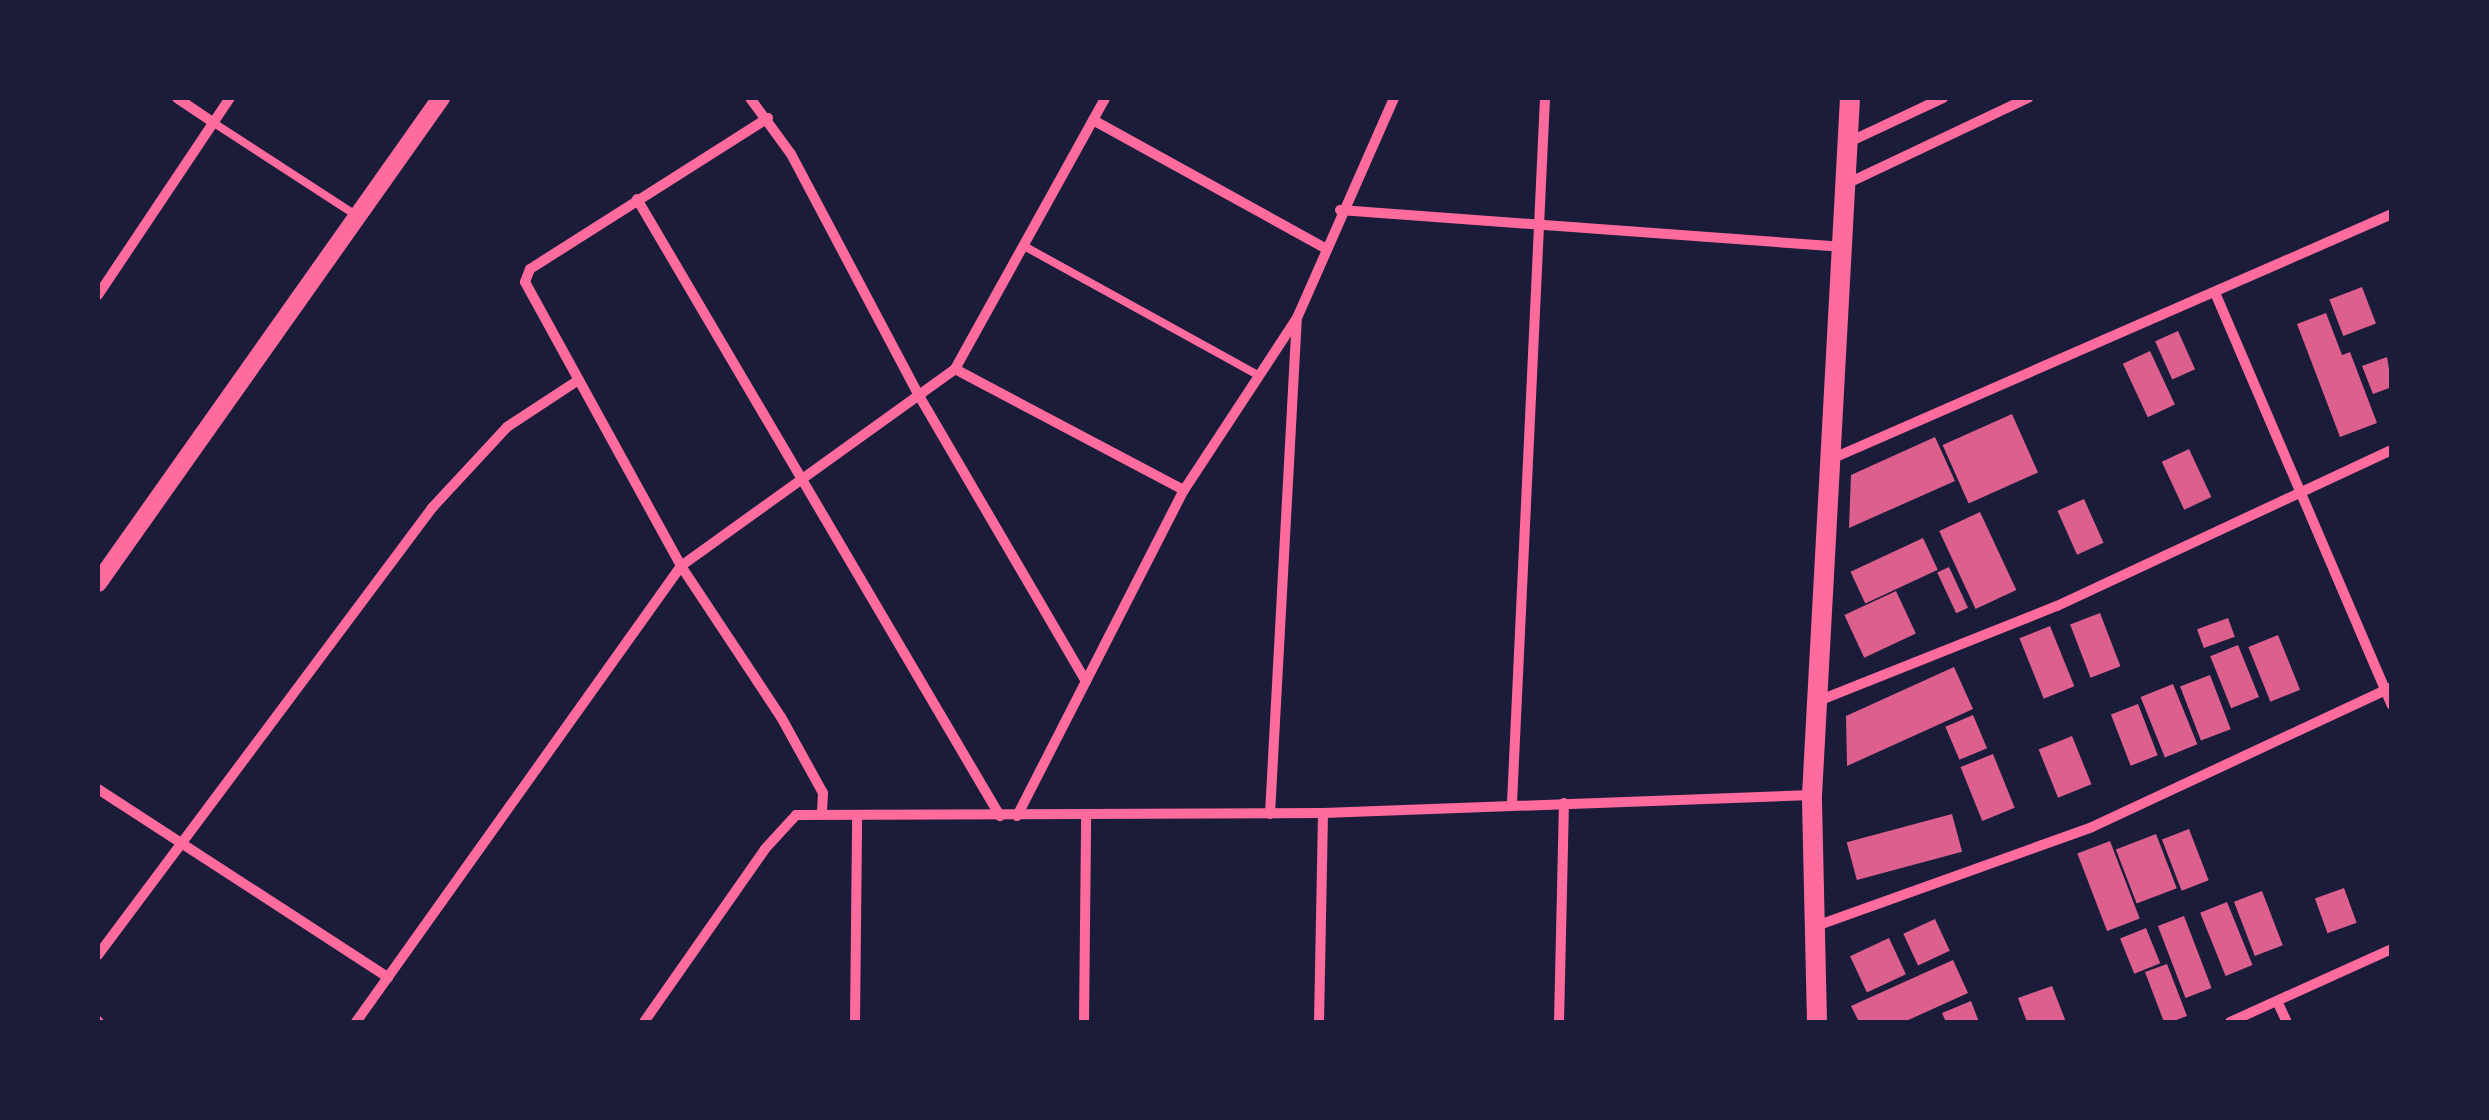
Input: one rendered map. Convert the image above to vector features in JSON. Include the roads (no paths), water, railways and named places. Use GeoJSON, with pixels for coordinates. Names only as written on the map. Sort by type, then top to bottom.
{"type":"FeatureCollection","features":[{"type":"Feature","properties":{"kind":"main road"},"geometry":{"type":"LineString","coordinates":[[1817,1022],[1812,795],[1838,246],[1850,98]]}},
{"type":"Feature","properties":{"kind":"street"},"geometry":{"type":"LineString","coordinates":[[178,98],[214,123]]}},
{"type":"Feature","properties":{"kind":"street"},"geometry":{"type":"LineString","coordinates":[[98,295],[230,98]]}},
{"type":"Feature","properties":{"kind":"street"},"geometry":{"type":"LineString","coordinates":[[98,583],[441,98]]}},
{"type":"Feature","properties":{"kind":"street"},"geometry":{"type":"LineString","coordinates":[[750,98],[768,118],[918,394],[1086,681]]}},
{"type":"Feature","properties":{"kind":"street"},"geometry":{"type":"LineString","coordinates":[[356,1022],[681,566],[955,369],[1105,98]]}},
{"type":"Feature","properties":{"kind":"street"},"geometry":{"type":"LineString","coordinates":[[1017,816],[1184,490],[1297,318],[1323,247],[1394,98]]}},
{"type":"Feature","properties":{"kind":"street"},"geometry":{"type":"LineString","coordinates":[[1512,803],[1545,98]]}},
{"type":"Feature","properties":{"kind":"street"},"geometry":{"type":"LineString","coordinates":[[1846,143],[1944,98]]}},
{"type":"Feature","properties":{"kind":"street"},"geometry":{"type":"LineString","coordinates":[[1843,186],[2028,98]]}},
{"type":"Feature","properties":{"kind":"street"},"geometry":{"type":"LineString","coordinates":[[768,118],[637,199],[525,277],[577,381],[681,566],[782,717],[823,793],[822,811]]}},
{"type":"Feature","properties":{"kind":"street"},"geometry":{"type":"LineString","coordinates":[[1093,120],[1323,247]]}},
{"type":"Feature","properties":{"kind":"street"},"geometry":{"type":"LineString","coordinates":[[637,199],[1000,816]]}},
{"type":"Feature","properties":{"kind":"street"},"geometry":{"type":"LineString","coordinates":[[1340,210],[1537,229],[1838,246]]}},
{"type":"Feature","properties":{"kind":"street"},"geometry":{"type":"LineString","coordinates":[[1828,461],[2216,295],[2392,214]]}},
{"type":"Feature","properties":{"kind":"street"},"geometry":{"type":"LineString","coordinates":[[2216,295],[2296,494],[2392,705]]}},
{"type":"Feature","properties":{"kind":"street"},"geometry":{"type":"LineString","coordinates":[[1270,814],[1297,318]]}},
{"type":"Feature","properties":{"kind":"street"},"geometry":{"type":"LineString","coordinates":[[955,369],[1184,490]]}},
{"type":"Feature","properties":{"kind":"street"},"geometry":{"type":"LineString","coordinates":[[98,955],[432,508],[507,427],[577,381]]}},
{"type":"Feature","properties":{"kind":"street"},"geometry":{"type":"LineString","coordinates":[[1817,702],[2057,606],[2392,450]]}},
{"type":"Feature","properties":{"kind":"street"},"geometry":{"type":"LineString","coordinates":[[1816,926],[2092,826],[2388,689]]}},
{"type":"Feature","properties":{"kind":"street"},"geometry":{"type":"LineString","coordinates":[[98,789],[388,977]]}},
{"type":"Feature","properties":{"kind":"street"},"geometry":{"type":"LineString","coordinates":[[644,1022],[766,849],[796,815],[822,811],[856,816],[1323,813],[1512,803],[1812,795]]}},
{"type":"Feature","properties":{"kind":"street"},"geometry":{"type":"LineString","coordinates":[[1559,1022],[1564,803]]}},
{"type":"Feature","properties":{"kind":"street"},"geometry":{"type":"LineString","coordinates":[[1319,1022],[1323,813]]}},
{"type":"Feature","properties":{"kind":"street"},"geometry":{"type":"LineString","coordinates":[[855,1022],[856,816]]}},
{"type":"Feature","properties":{"kind":"street"},"geometry":{"type":"LineString","coordinates":[[1084,1022],[1086,816]]}},
{"type":"Feature","properties":{"kind":"street"},"geometry":{"type":"LineString","coordinates":[[2230,1022],[2392,949]]}},
{"type":"Feature","properties":{"kind":"street"},"geometry":{"type":"LineString","coordinates":[[2276,1001],[2287,1022]]}},
{"type":"Feature","properties":{"kind":"lane"},"geometry":{"type":"LineString","coordinates":[[214,123],[358,217]]}},
{"type":"Feature","properties":{"kind":"lane"},"geometry":{"type":"LineString","coordinates":[[1024,246],[1258,375]]}}]}
